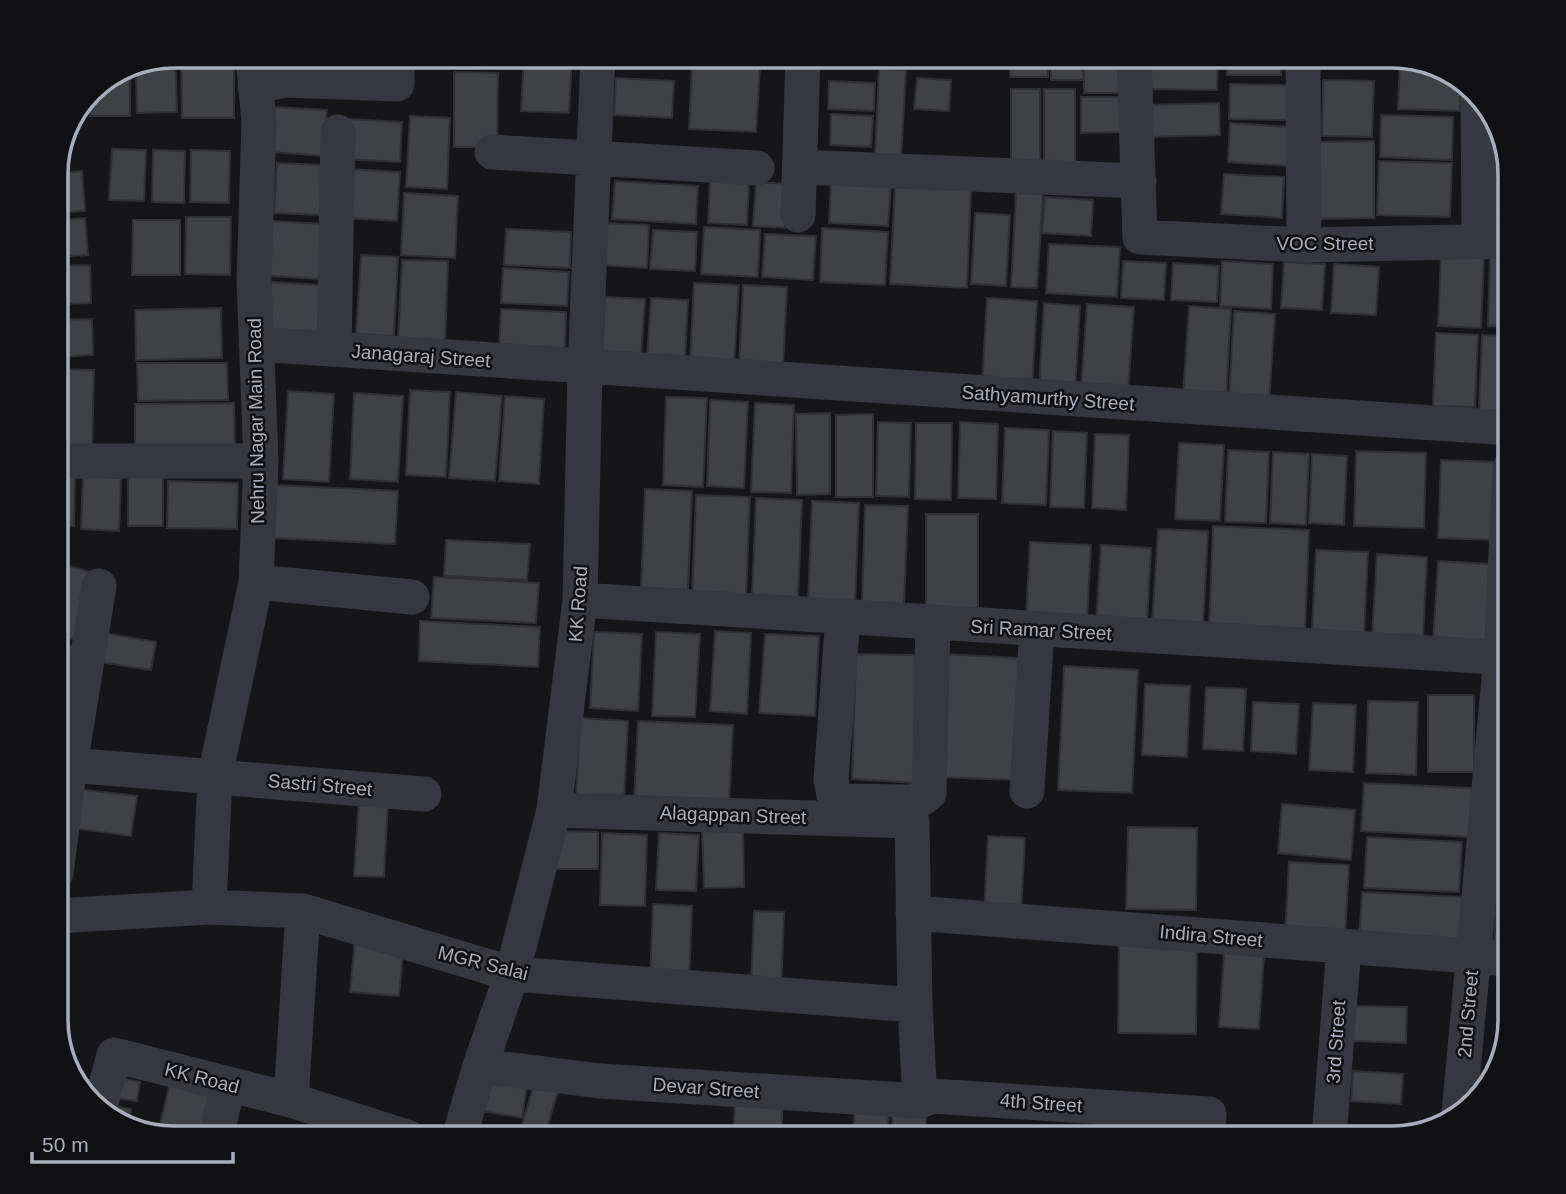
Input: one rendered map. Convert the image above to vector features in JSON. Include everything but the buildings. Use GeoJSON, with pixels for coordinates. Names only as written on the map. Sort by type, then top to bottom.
{"type":"FeatureCollection","features":[{"type":"Feature","properties":{"kind":"street"},"geometry":{"type":"LineString","coordinates":[[254,71],[285,80],[397,84],[397,68]]}},
{"type":"Feature","properties":{"kind":"street","name":"KK Road"},"geometry":{"type":"LineString","coordinates":[[462,1126],[512,974],[554,810],[580,600],[598,68]]}},
{"type":"Feature","properties":{"kind":"street"},"geometry":{"type":"LineString","coordinates":[[798,215],[803,68]]}},
{"type":"Feature","properties":{"kind":"street"},"geometry":{"type":"LineString","coordinates":[[800,167],[1139,181],[1134,68]]}},
{"type":"Feature","properties":{"kind":"street"},"geometry":{"type":"LineString","coordinates":[[1303,68],[1304,245]]}},
{"type":"Feature","properties":{"kind":"street","name":"Nehru Nagar Main Road"},"geometry":{"type":"LineString","coordinates":[[209,907],[215,776],[256,582],[261,461],[254,281],[259,123],[254,71]]}},
{"type":"Feature","properties":{"kind":"street"},"geometry":{"type":"LineString","coordinates":[[1480,117],[1495,240]]}},
{"type":"Feature","properties":{"kind":"street"},"geometry":{"type":"LineString","coordinates":[[334,349],[338,132]]}},
{"type":"Feature","properties":{"kind":"street"},"geometry":{"type":"LineString","coordinates":[[492,152],[757,167]]}},
{"type":"Feature","properties":{"kind":"street","name":"VOC Street"},"geometry":{"type":"LineString","coordinates":[[1139,181],[1140,237],[1304,245],[1495,240]]}},
{"type":"Feature","properties":{"kind":"street","name":"Janagaraj Street"},"geometry":{"type":"LineString","coordinates":[[256,344],[586,368]]}},
{"type":"Feature","properties":{"kind":"street","name":"Sathyamurthy Street"},"geometry":{"type":"LineString","coordinates":[[586,368],[1498,427]]}},
{"type":"Feature","properties":{"kind":"street"},"geometry":{"type":"LineString","coordinates":[[68,461],[261,461]]}},
{"type":"Feature","properties":{"kind":"street"},"geometry":{"type":"LineString","coordinates":[[256,582],[412,597]]}},
{"type":"Feature","properties":{"kind":"street"},"geometry":{"type":"LineString","coordinates":[[68,739],[99,586]]}},
{"type":"Feature","properties":{"kind":"street","name":"Sri Ramar Street"},"geometry":{"type":"LineString","coordinates":[[580,600],[1498,657]]}},
{"type":"Feature","properties":{"kind":"street"},"geometry":{"type":"LineString","coordinates":[[843,616],[831,780],[834,795],[842,801],[911,802],[929,793],[933,623]]}},
{"type":"Feature","properties":{"kind":"street"},"geometry":{"type":"LineString","coordinates":[[1027,791],[1037,629]]}},
{"type":"Feature","properties":{"kind":"street","name":"2nd Street"},"geometry":{"type":"LineString","coordinates":[[1460,1101],[1498,722]]}},
{"type":"Feature","properties":{"kind":"street","name":"Sastri Street"},"geometry":{"type":"LineString","coordinates":[[68,764],[424,794]]}},
{"type":"Feature","properties":{"kind":"street","name":"Alagappan Street"},"geometry":{"type":"LineString","coordinates":[[554,810],[912,821],[913,913]]}},
{"type":"Feature","properties":{"kind":"street","name":"MGR Salai"},"geometry":{"type":"LineString","coordinates":[[68,915],[209,907],[303,911],[512,974],[915,1005]]}},
{"type":"Feature","properties":{"kind":"street"},"geometry":{"type":"LineString","coordinates":[[291,1100],[303,911]]}},
{"type":"Feature","properties":{"kind":"street"},"geometry":{"type":"LineString","coordinates":[[913,913],[915,1005],[926,1099]]}},
{"type":"Feature","properties":{"kind":"street","name":"Indira Street"},"geometry":{"type":"LineString","coordinates":[[913,913],[1498,958]]}},
{"type":"Feature","properties":{"kind":"street","name":"3rd Street"},"geometry":{"type":"LineString","coordinates":[[1330,1126],[1344,946]]}},
{"type":"Feature","properties":{"kind":"street","name":"KK Road"},"geometry":{"type":"LineString","coordinates":[[102,1098],[114,1055],[291,1100],[338,1126]]}},
{"type":"Feature","properties":{"kind":"street","name":"Devar Street"},"geometry":{"type":"LineString","coordinates":[[480,1066],[600,1081],[926,1099]]}},
{"type":"Feature","properties":{"kind":"street"},"geometry":{"type":"LineString","coordinates":[[219,1126],[228,1085]]}},
{"type":"Feature","properties":{"kind":"street","name":"4th Street"},"geometry":{"type":"LineString","coordinates":[[926,1099],[1209,1114],[1208,1126]]}}]}
